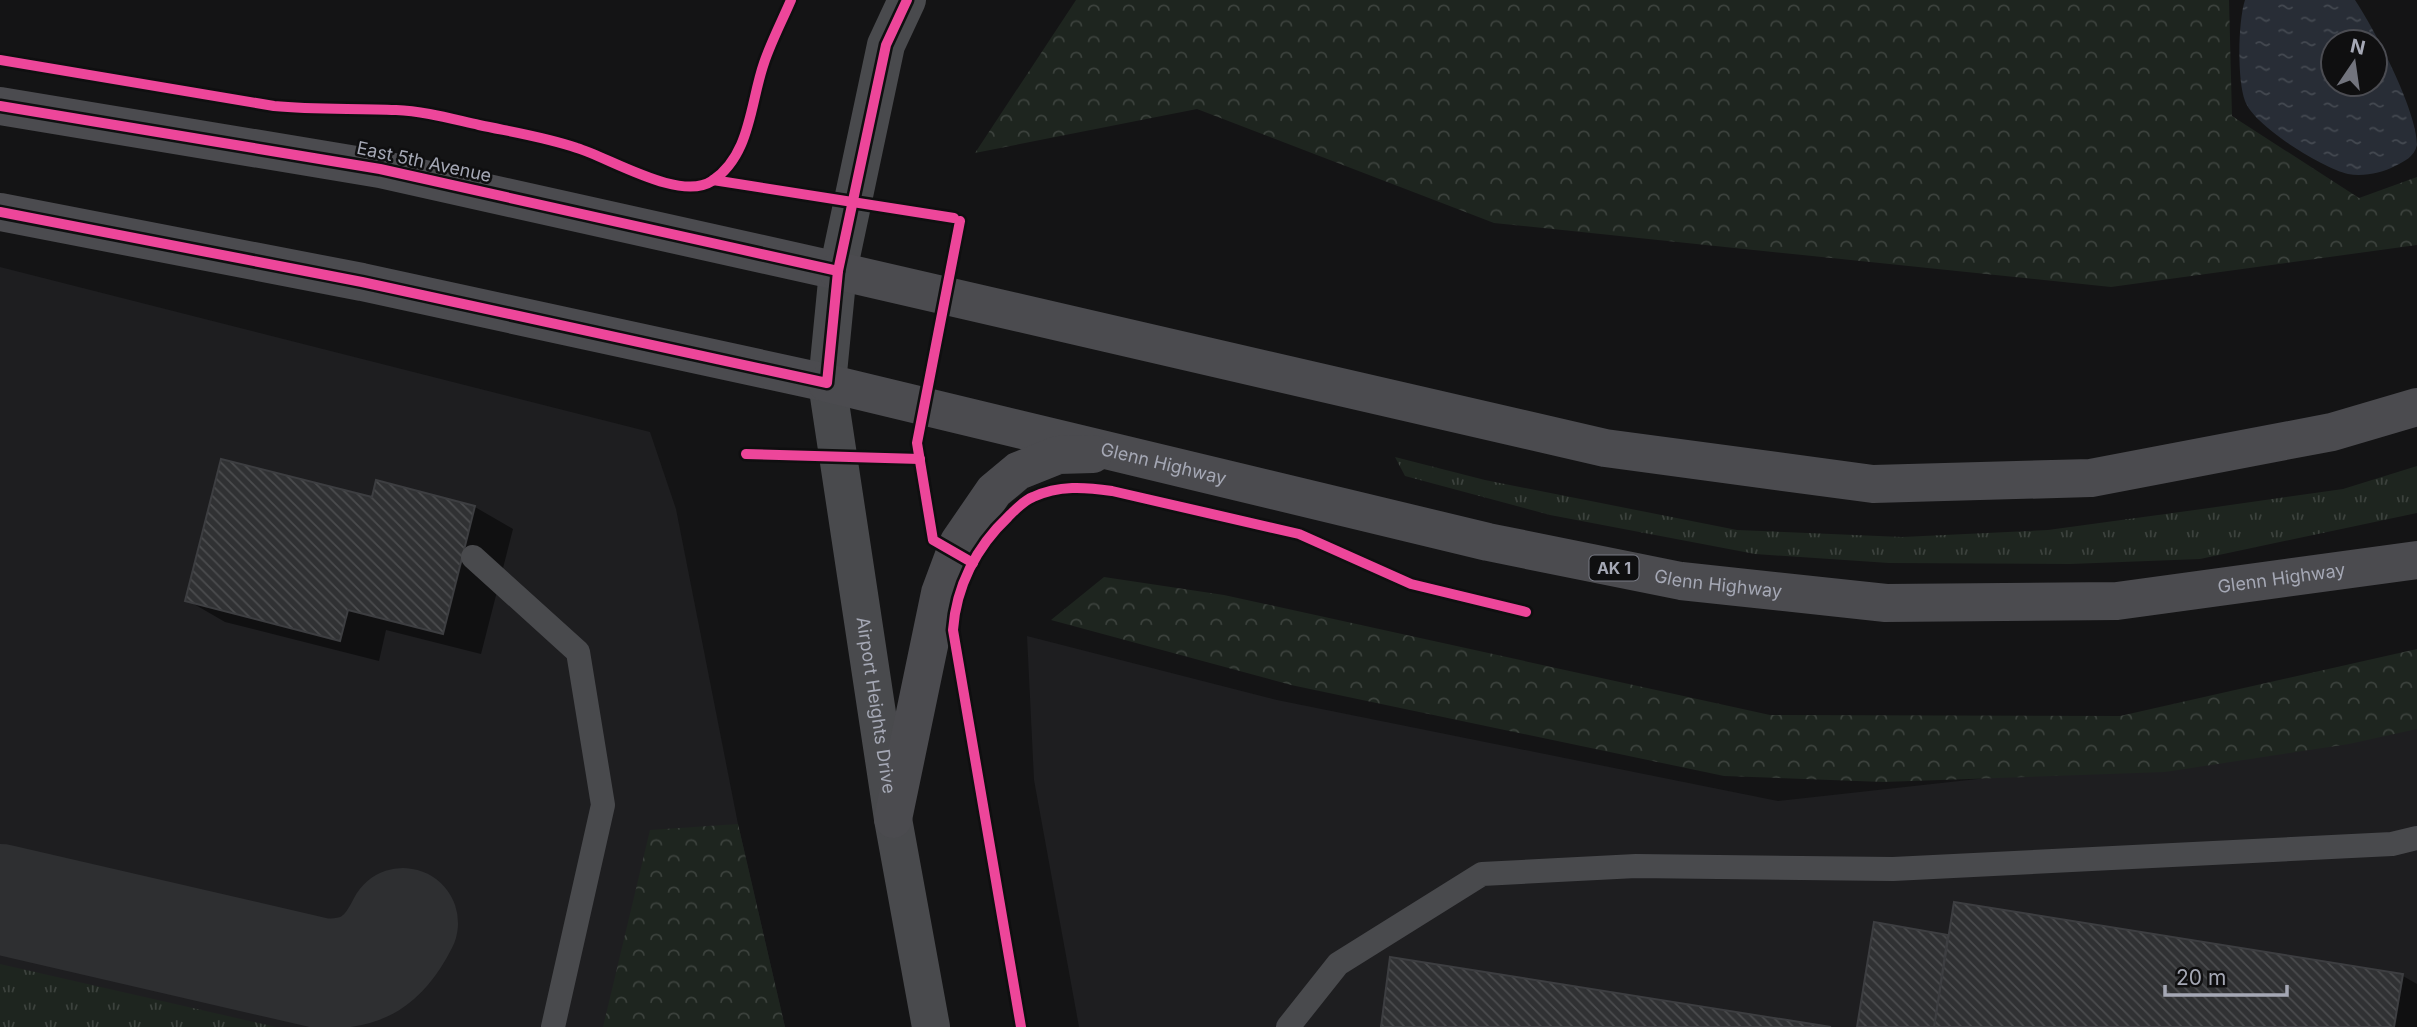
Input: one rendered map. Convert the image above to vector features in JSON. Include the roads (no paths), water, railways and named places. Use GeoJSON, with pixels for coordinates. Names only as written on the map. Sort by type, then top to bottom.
{"type":"FeatureCollection","features":[{"type":"Feature","properties":{"kind":"highway","name":"East 5th Avenue"},"geometry":{"type":"LineString","coordinates":[[0,106],[380,169],[838,271]]}},
{"type":"Feature","properties":{"kind":"highway","name":"AK 1"},"geometry":{"type":"LineString","coordinates":[[0,212],[362,282],[827,383]]}},
{"type":"Feature","properties":{"kind":"highway"},"geometry":{"type":"LineString","coordinates":[[838,271],[1605,448],[1873,484],[2091,478],[2332,432],[2417,407]]}},
{"type":"Feature","properties":{"kind":"highway","name":"Glenn Highway"},"geometry":{"type":"LineString","coordinates":[[827,383],[1488,542],[1668,579],[1886,603],[2117,601],[2417,560]]}},
{"type":"Feature","properties":{"kind":"highway"},"geometry":{"type":"LineString","coordinates":[[894,818],[940,593],[959,542],[994,491],[1018,471],[1058,455],[1121,453]]}},
{"type":"Feature","properties":{"kind":"street","name":"Airport Heights Drive"},"geometry":{"type":"LineString","coordinates":[[907,0],[886,45],[838,271],[827,383],[894,818],[931,1027]]}},
{"type":"Feature","properties":{"kind":"lane"},"geometry":{"type":"LineString","coordinates":[[473,556],[578,652],[603,805],[553,1027]]}},
{"type":"Feature","properties":{"kind":"lane"},"geometry":{"type":"LineString","coordinates":[[1288,1027],[1338,964],[1482,874],[1636,866],[1893,869],[2392,844],[2417,838]]}},
{"type":"Feature","properties":{"kind":"water"},"geometry":{"type":"Polygon","coordinates":[[[2245,0],[2355,0],[2371,28],[2319,28],[2319,98],[2389,98],[2389,63],[2403,92],[2415,130],[2417,145],[2411,156],[2378,172],[2348,174],[2322,164],[2275,134],[2251,111],[2245,101],[2239,50],[2245,0]]]}}]}
